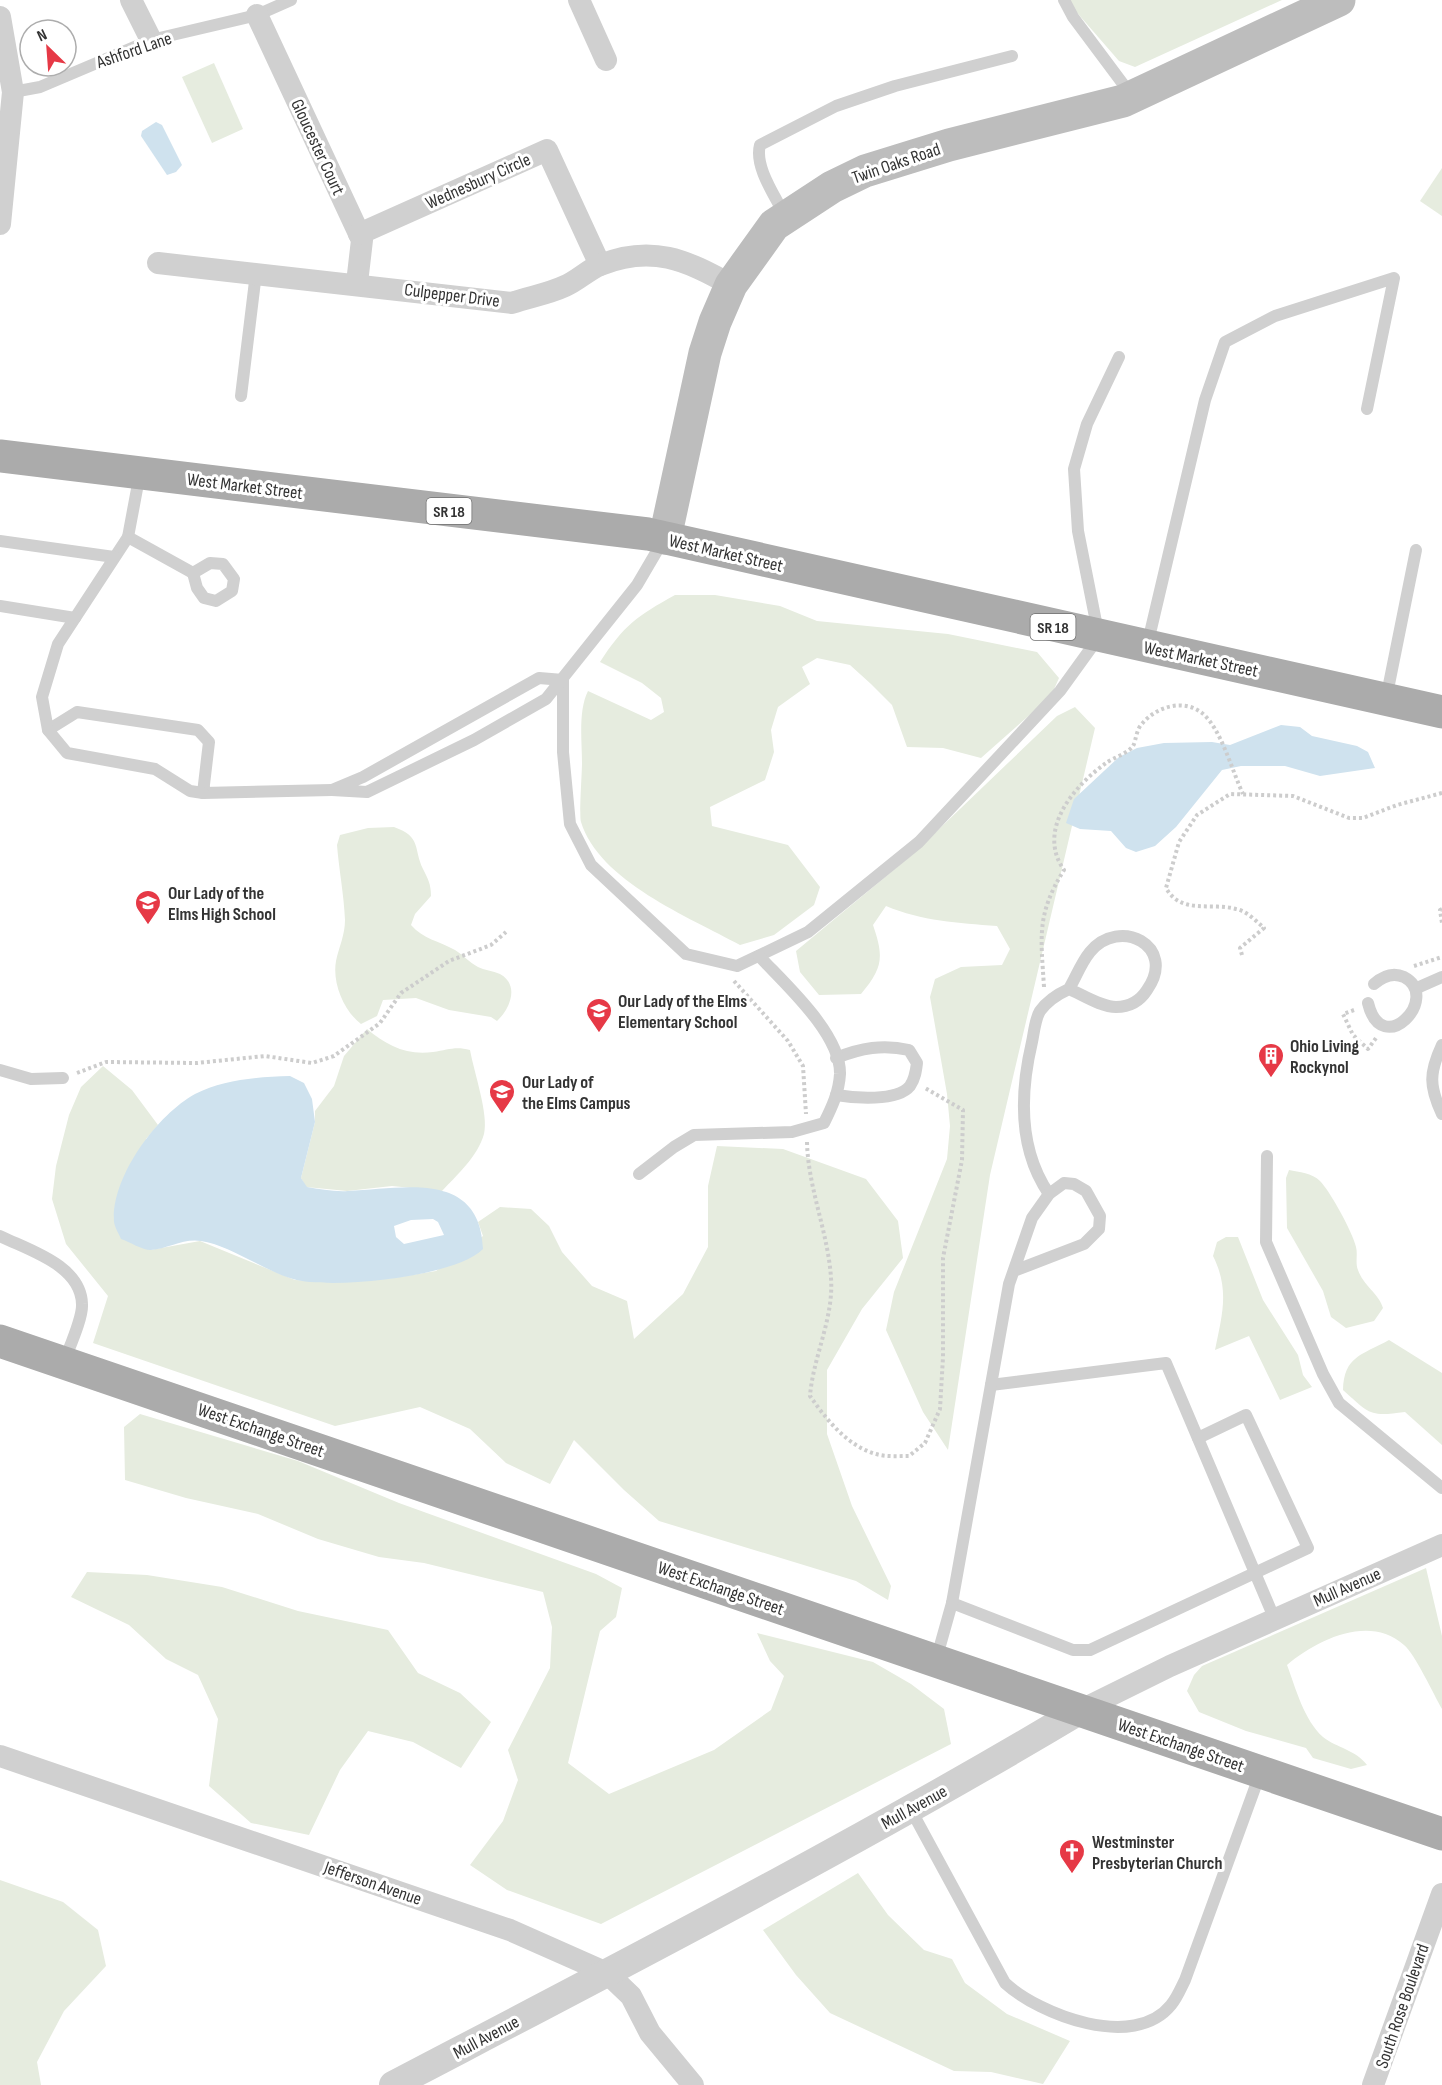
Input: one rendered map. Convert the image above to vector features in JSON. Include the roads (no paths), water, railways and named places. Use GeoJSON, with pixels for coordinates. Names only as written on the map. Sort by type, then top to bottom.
{"type":"FeatureCollection","features":[{"type":"Feature","properties":{"kind":"main road","name":"Twin Oaks Road"},"geometry":{"type":"LineString","coordinates":[[665,538],[705,353],[731,285],[774,225],[832,187],[865,171],[949,145],[1132,97],[1339,0]]}},
{"type":"Feature","properties":{"kind":"main road","name":"West Market Street"},"geometry":{"type":"LineString","coordinates":[[0,456],[665,538],[1442,712]]}},
{"type":"Feature","properties":{"kind":"main road","name":"West Exchange Street"},"geometry":{"type":"LineString","coordinates":[[0,1341],[1442,1834]]}},
{"type":"Feature","properties":{"kind":"street"},"geometry":{"type":"LineString","coordinates":[[131,0],[151,40]]}},
{"type":"Feature","properties":{"kind":"street"},"geometry":{"type":"LineString","coordinates":[[579,0],[606,60]]}},
{"type":"Feature","properties":{"kind":"street","name":"Gloucester Court"},"geometry":{"type":"LineString","coordinates":[[257,15],[362,240],[362,258],[357,284]]}},
{"type":"Feature","properties":{"kind":"street"},"geometry":{"type":"LineString","coordinates":[[0,16],[13,92],[0,224]]}},
{"type":"Feature","properties":{"kind":"street","name":"Wednesbury Circle"},"geometry":{"type":"LineString","coordinates":[[358,234],[547,150],[600,265]]}},
{"type":"Feature","properties":{"kind":"street","name":"Culpepper Drive"},"geometry":{"type":"LineString","coordinates":[[158,263],[512,303],[565,286],[600,265],[641,256],[668,255],[701,268],[731,285]]}},
{"type":"Feature","properties":{"kind":"street","name":"Mull Avenue"},"geometry":{"type":"LineString","coordinates":[[393,2085],[607,1973],[910,1809],[987,1767],[1081,1710],[1442,1545]]}},
{"type":"Feature","properties":{"kind":"street","name":"Jefferson Avenue"},"geometry":{"type":"LineString","coordinates":[[0,1756],[510,1930],[607,1973],[631,1996],[650,2033],[693,2085]]}},
{"type":"Feature","properties":{"kind":"street","name":"South Rose Boulevard"},"geometry":{"type":"LineString","coordinates":[[1373,2085],[1442,1893]]}},
{"type":"Feature","properties":{"kind":"lane","name":"Ashford Lane"},"geometry":{"type":"LineString","coordinates":[[13,92],[40,87],[151,40],[257,15],[291,0]]}},
{"type":"Feature","properties":{"kind":"lane"},"geometry":{"type":"LineString","coordinates":[[1065,0],[1073,17],[1132,97]]}},
{"type":"Feature","properties":{"kind":"lane"},"geometry":{"type":"LineString","coordinates":[[786,217],[762,167],[760,146],[836,106],[895,87],[1012,56]]}},
{"type":"Feature","properties":{"kind":"lane"},"geometry":{"type":"LineString","coordinates":[[241,396],[256,273]]}},
{"type":"Feature","properties":{"kind":"lane"},"geometry":{"type":"LineString","coordinates":[[1146,647],[1205,400],[1225,342],[1275,316],[1394,278],[1367,409]]}},
{"type":"Feature","properties":{"kind":"lane"},"geometry":{"type":"LineString","coordinates":[[563,680],[562,752],[570,824],[591,865],[686,954],[737,966],[808,932],[919,842],[1060,691],[1099,637],[1078,531],[1074,469],[1087,424],[1119,357]]}},
{"type":"Feature","properties":{"kind":"lane"},"geometry":{"type":"LineString","coordinates":[[140,473],[128,537],[58,644],[42,697],[48,730],[67,753],[155,769],[190,791],[203,793],[332,790],[367,792],[463,746],[546,699],[637,585],[665,538]]}},
{"type":"Feature","properties":{"kind":"lane"},"geometry":{"type":"LineString","coordinates":[[128,537],[193,573]]}},
{"type":"Feature","properties":{"kind":"lane"},"geometry":{"type":"LineString","coordinates":[[0,541],[114,557]]}},
{"type":"Feature","properties":{"kind":"lane"},"geometry":{"type":"LineString","coordinates":[[1386,700],[1416,550]]}},
{"type":"Feature","properties":{"kind":"lane"},"geometry":{"type":"LineString","coordinates":[[0,606],[75,618]]}},
{"type":"Feature","properties":{"kind":"lane"},"geometry":{"type":"LineString","coordinates":[[332,790],[363,777],[539,678],[563,680]]}},
{"type":"Feature","properties":{"kind":"lane"},"geometry":{"type":"LineString","coordinates":[[48,730],[77,711],[198,730],[209,742],[203,793]]}},
{"type":"Feature","properties":{"kind":"lane"},"geometry":{"type":"LineString","coordinates":[[1048,1194],[1035,1174],[1028,1150],[1023,1114],[1027,1062],[1039,1013],[1048,1002],[1069,989],[1088,954],[1108,939],[1129,936],[1143,942],[1153,951],[1156,972],[1153,982],[1137,1001],[1114,1008],[1069,989]]}},
{"type":"Feature","properties":{"kind":"lane"},"geometry":{"type":"LineString","coordinates":[[639,1174],[674,1147],[694,1136],[792,1132],[824,1123],[836,1095],[840,1073],[834,1048],[810,1012],[759,956]]}},
{"type":"Feature","properties":{"kind":"lane"},"geometry":{"type":"LineString","coordinates":[[1368,1003],[1373,1016],[1379,1022],[1395,1026],[1404,1024],[1417,1013],[1420,1005],[1417,988],[1412,981],[1396,975],[1388,975],[1374,984]]}},
{"type":"Feature","properties":{"kind":"lane"},"geometry":{"type":"LineString","coordinates":[[1417,988],[1442,977]]}},
{"type":"Feature","properties":{"kind":"lane"},"geometry":{"type":"LineString","coordinates":[[1442,1046],[1431,1068],[1436,1100],[1442,1114]]}},
{"type":"Feature","properties":{"kind":"lane"},"geometry":{"type":"LineString","coordinates":[[836,1058],[858,1050],[882,1047],[909,1050],[917,1063],[909,1088],[892,1095],[875,1098],[836,1095]]}},
{"type":"Feature","properties":{"kind":"lane"},"geometry":{"type":"LineString","coordinates":[[0,1070],[31,1079],[63,1078]]}},
{"type":"Feature","properties":{"kind":"lane"},"geometry":{"type":"LineString","coordinates":[[1267,1156],[1266,1242],[1323,1374],[1339,1403],[1442,1488]]}},
{"type":"Feature","properties":{"kind":"lane"},"geometry":{"type":"LineString","coordinates":[[936,1661],[952,1604],[1014,1271],[1032,1218],[1048,1194],[1064,1183],[1074,1184],[1086,1191],[1100,1216],[1099,1229],[1084,1244],[1014,1271]]}},
{"type":"Feature","properties":{"kind":"lane"},"geometry":{"type":"LineString","coordinates":[[0,1236],[67,1272],[77,1288],[82,1305],[64,1363]]}},
{"type":"Feature","properties":{"kind":"lane"},"geometry":{"type":"LineString","coordinates":[[991,1385],[1166,1363],[1275,1620]]}},
{"type":"Feature","properties":{"kind":"lane"},"geometry":{"type":"LineString","coordinates":[[952,1604],[1073,1650],[1090,1650],[1308,1548],[1246,1415],[1198,1438]]}},
{"type":"Feature","properties":{"kind":"lane"},"geometry":{"type":"LineString","coordinates":[[910,1809],[1005,1983],[1018,1995],[1041,2007],[1100,2027],[1128,2026],[1150,2020],[1171,2006],[1185,1980],[1260,1772]]}},
{"type":"Feature","properties":{"kind":"water"},"geometry":{"type":"Polygon","coordinates":[[[156,122],[162,125],[182,165],[176,172],[167,175],[141,136],[142,131],[156,122]]]}},
{"type":"Feature","properties":{"kind":"water"},"geometry":{"type":"Polygon","coordinates":[[[1281,725],[1300,727],[1312,736],[1357,746],[1368,752],[1375,768],[1320,776],[1285,766],[1241,766],[1222,770],[1176,827],[1155,846],[1136,852],[1126,848],[1111,831],[1080,829],[1066,823],[1074,799],[1119,757],[1137,748],[1164,743],[1212,742],[1230,745],[1281,725]]]}},
{"type":"Feature","properties":{"kind":"water"},"geometry":{"type":"Polygon","coordinates":[[[290,1076],[304,1083],[312,1099],[315,1122],[301,1178],[307,1187],[343,1191],[414,1187],[435,1189],[453,1195],[468,1206],[479,1223],[483,1249],[469,1259],[421,1274],[392,1279],[335,1283],[293,1279],[212,1243],[195,1240],[147,1250],[121,1239],[114,1222],[115,1204],[120,1186],[139,1149],[166,1117],[195,1094],[218,1085],[254,1078],[290,1076]],[[433,1219],[411,1220],[394,1226],[396,1237],[404,1244],[444,1235],[438,1222],[433,1219]]]}},
{"type":"Feature","properties":{"kind":"place","name":"Our Lady of the Elms High School"},"geometry":{"type":"Point","coordinates":[148,926]}},
{"type":"Feature","properties":{"kind":"place","name":"Our Lady of the Elms Elementary School"},"geometry":{"type":"Point","coordinates":[599,1034]}},
{"type":"Feature","properties":{"kind":"place","name":"Ohio Living Rockynol"},"geometry":{"type":"Point","coordinates":[1271,1079]}},
{"type":"Feature","properties":{"kind":"place","name":"Our Lady of the Elms Campus"},"geometry":{"type":"Point","coordinates":[502,1115]}},
{"type":"Feature","properties":{"kind":"place","name":"Westminster Presbyterian Church"},"geometry":{"type":"Point","coordinates":[1072,1875]}}]}
